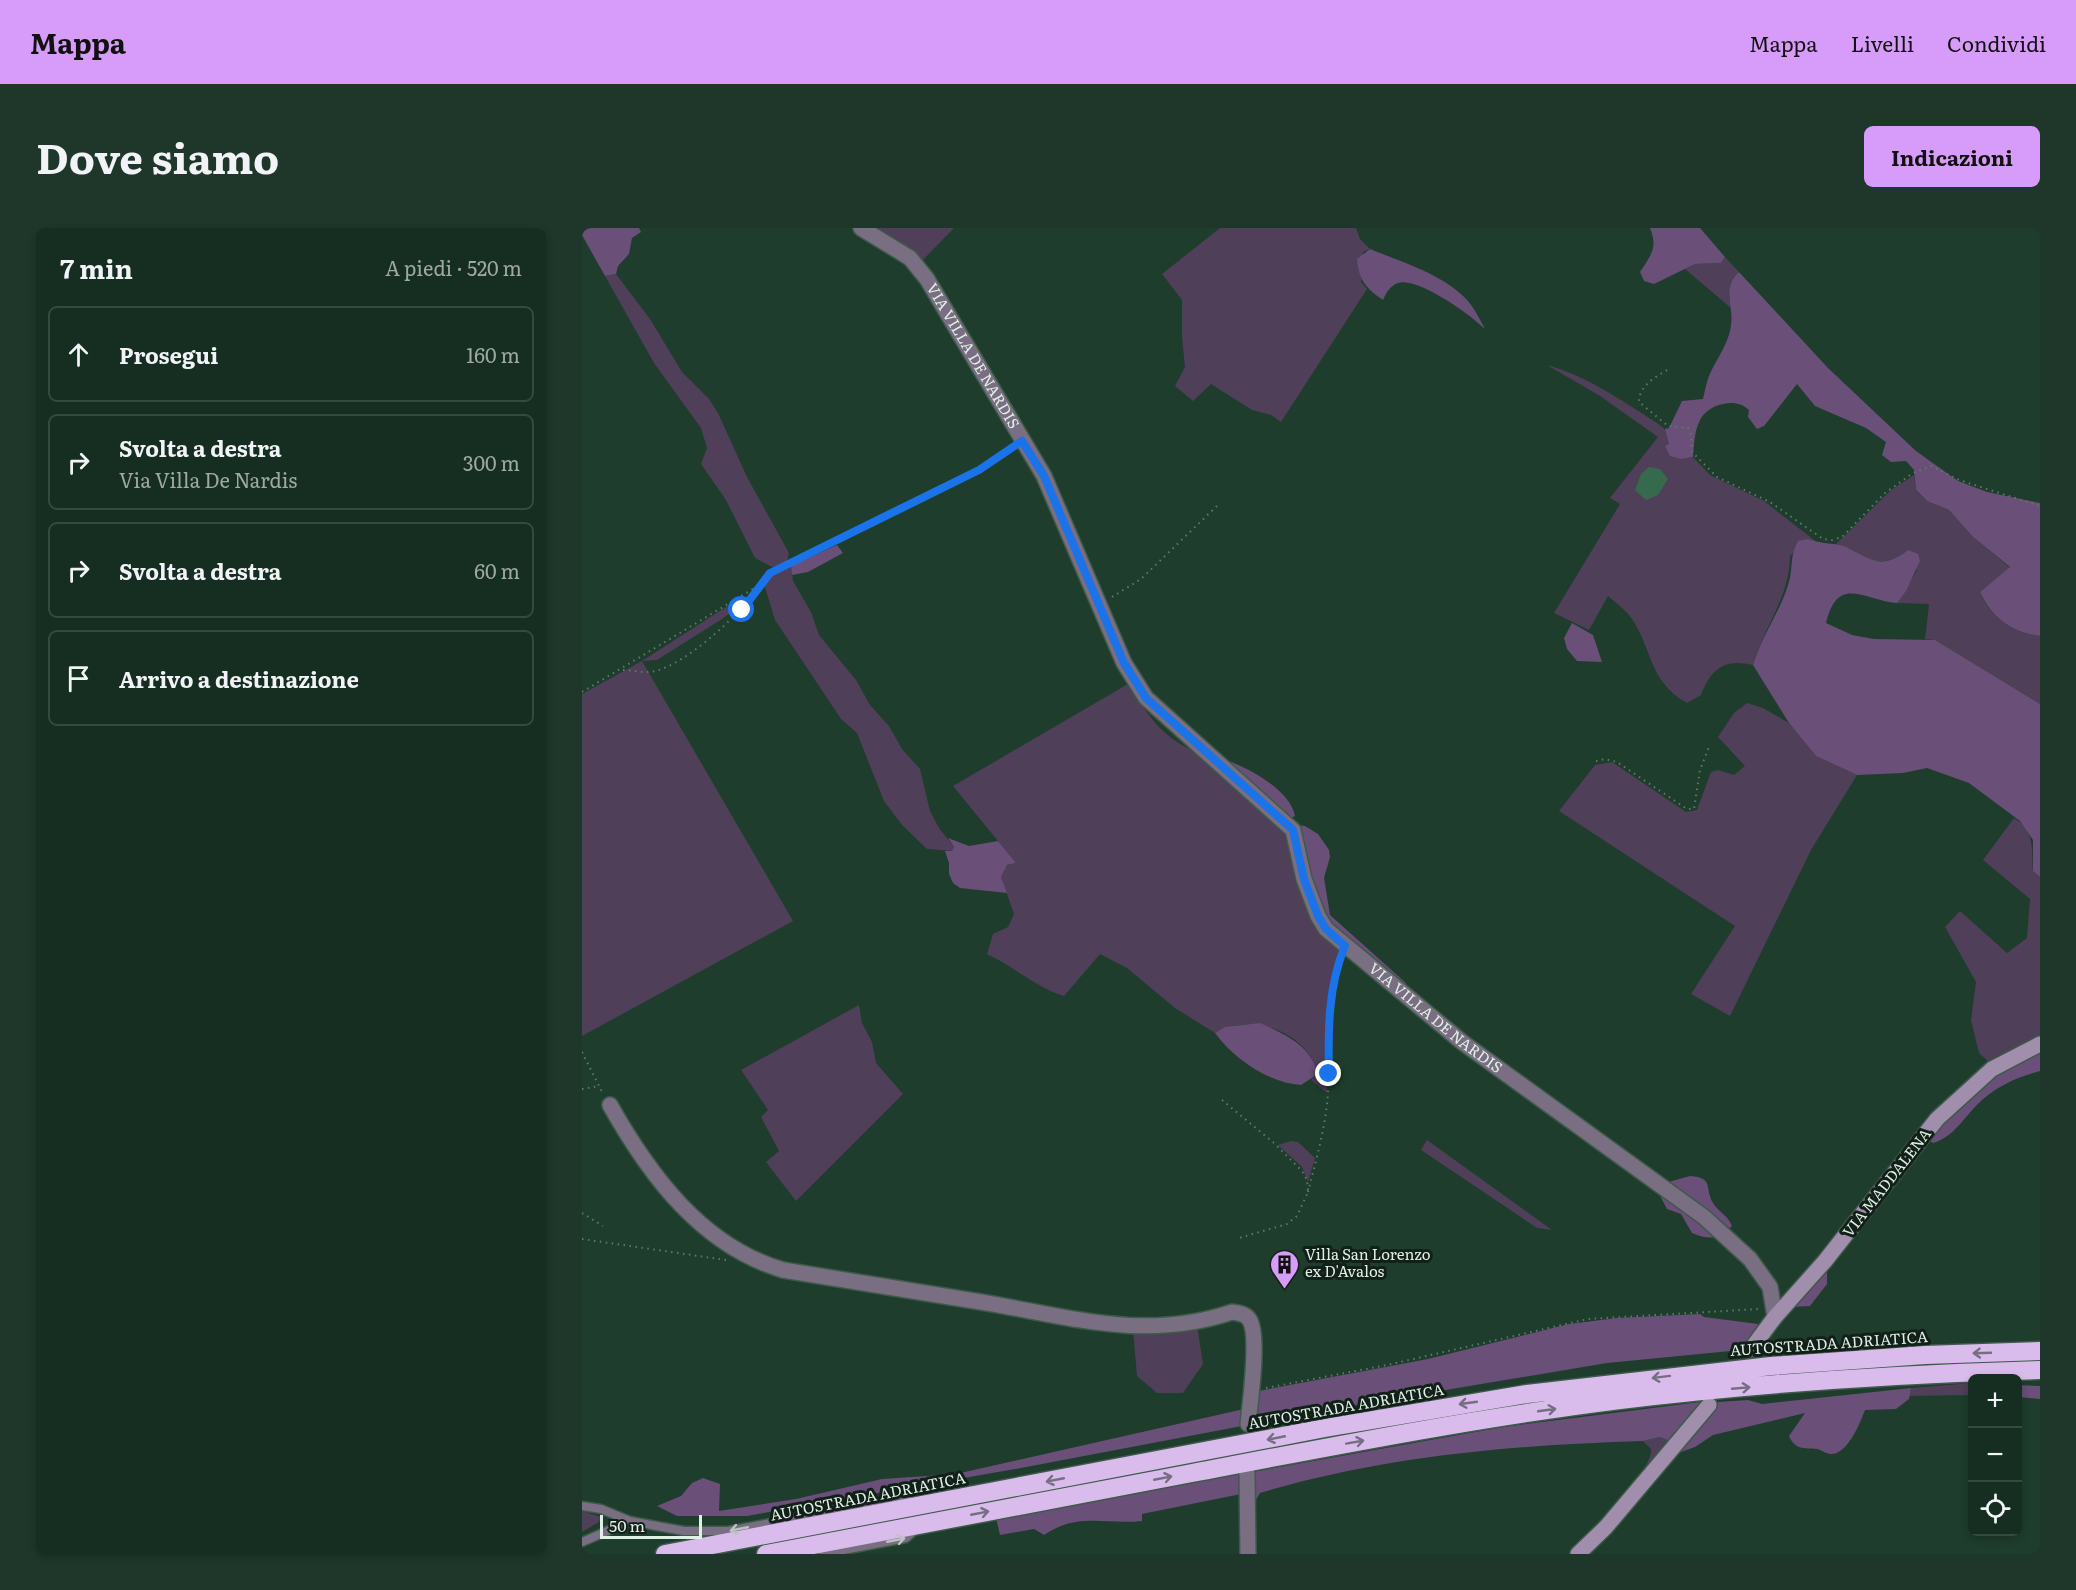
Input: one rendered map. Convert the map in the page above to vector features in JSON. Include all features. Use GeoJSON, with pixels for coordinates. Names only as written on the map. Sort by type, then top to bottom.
{"type":"FeatureCollection","features":[{"type":"Feature","properties":{"kind":"highway","name":"AUTOSTRADA ADRIATICA"},"geometry":{"type":"LineString","coordinates":[[665,1554],[1395,1415],[1527,1394],[1689,1373],[1845,1360],[2040,1351]]}},
{"type":"Feature","properties":{"kind":"highway"},"geometry":{"type":"LineString","coordinates":[[766,1554],[1433,1428],[1586,1405],[1686,1392],[1854,1378],[2040,1370]]}},
{"type":"Feature","properties":{"kind":"street","name":"VIA VILLA DE NARDIS"},"geometry":{"type":"LineString","coordinates":[[861,228],[910,258],[927,279],[1044,476],[1124,663],[1146,698],[1293,830],[1304,879],[1318,916],[1326,929],[1462,1042],[1704,1217],[1750,1259],[1770,1287],[1774,1310]]}},
{"type":"Feature","properties":{"kind":"street","name":"VIA MADDALENA"},"geometry":{"type":"LineString","coordinates":[[1754,1345],[1774,1310],[1825,1261],[1937,1119],[1992,1070],[2040,1044]]}},
{"type":"Feature","properties":{"kind":"street"},"geometry":{"type":"LineString","coordinates":[[610,1105],[668,1191],[701,1225],[752,1259],[783,1270],[1126,1328],[1159,1326],[1232,1312],[1243,1314],[1249,1319],[1253,1331],[1248,1424]]}},
{"type":"Feature","properties":{"kind":"street"},"geometry":{"type":"LineString","coordinates":[[1578,1554],[1606,1527],[1709,1405]]}},
{"type":"Feature","properties":{"kind":"street"},"geometry":{"type":"LineString","coordinates":[[1247,1473],[1248,1554]]}},
{"type":"Feature","properties":{"kind":"lane"},"geometry":{"type":"LineString","coordinates":[[582,1506],[600,1509],[630,1521],[684,1531],[720,1532],[904,1498],[919,1506]]}},
{"type":"Feature","properties":{"kind":"lane"},"geometry":{"type":"LineString","coordinates":[[582,1542],[630,1521]]}},
{"type":"Feature","properties":{"kind":"lane"},"geometry":{"type":"LineString","coordinates":[[823,1554],[906,1538],[923,1524]]}},
{"type":"Feature","properties":{"kind":"path"},"geometry":{"type":"LineString","coordinates":[[1667,370],[1654,377],[1641,391],[1639,402],[1643,408],[1668,426],[1688,428],[1691,434],[1692,452],[1717,477],[1770,502],[1823,539],[1832,540],[1842,537],[1885,494],[1913,473],[1931,466],[1959,480],[2040,506]]}},
{"type":"Feature","properties":{"kind":"path"},"geometry":{"type":"LineString","coordinates":[[620,670],[657,671],[681,658],[730,622],[770,573],[979,470],[1022,441]]}},
{"type":"Feature","properties":{"kind":"path"},"geometry":{"type":"LineString","coordinates":[[1099,605],[1142,579],[1218,506]]}},
{"type":"Feature","properties":{"kind":"path"},"geometry":{"type":"LineString","coordinates":[[582,692],[761,584]]}},
{"type":"Feature","properties":{"kind":"path"},"geometry":{"type":"LineString","coordinates":[[1596,761],[1605,759],[1617,762],[1687,809],[1694,809],[1700,770],[1709,747]]}},
{"type":"Feature","properties":{"kind":"path"},"geometry":{"type":"LineString","coordinates":[[1239,1238],[1287,1224],[1298,1216],[1308,1192],[1328,1094],[1331,993],[1337,963],[1345,946]]}},
{"type":"Feature","properties":{"kind":"path"},"geometry":{"type":"LineString","coordinates":[[582,1052],[610,1105]]}},
{"type":"Feature","properties":{"kind":"path"},"geometry":{"type":"LineString","coordinates":[[582,1089],[599,1086]]}},
{"type":"Feature","properties":{"kind":"path"},"geometry":{"type":"LineString","coordinates":[[1222,1100],[1274,1143],[1302,1171],[1307,1180],[1308,1192]]}},
{"type":"Feature","properties":{"kind":"path"},"geometry":{"type":"LineString","coordinates":[[582,1213],[603,1226]]}},
{"type":"Feature","properties":{"kind":"path"},"geometry":{"type":"LineString","coordinates":[[582,1239],[723,1260],[752,1259]]}},
{"type":"Feature","properties":{"kind":"path"},"geometry":{"type":"LineString","coordinates":[[1251,1389],[1279,1387],[1378,1367],[1588,1319],[1702,1310],[1774,1310]]}},
{"type":"Feature","properties":{"kind":"shaded area"},"geometry":{"type":"Polygon","coordinates":[[[582,228],[639,228],[641,232],[632,238],[629,254],[618,266],[616,274],[605,276],[582,235],[582,228]]]}},
{"type":"Feature","properties":{"kind":"shaded area"},"geometry":{"type":"Polygon","coordinates":[[[868,228],[954,228],[919,264],[868,228]]]}},
{"type":"Feature","properties":{"kind":"shaded area"},"geometry":{"type":"Polygon","coordinates":[[[1220,228],[1356,228],[1360,239],[1370,249],[1363,252],[1361,282],[1367,289],[1281,422],[1271,415],[1252,410],[1211,384],[1193,401],[1175,386],[1185,367],[1182,300],[1162,274],[1220,228]]]}},
{"type":"Feature","properties":{"kind":"shaded area"},"geometry":{"type":"Polygon","coordinates":[[[1650,228],[1700,228],[1725,257],[1721,263],[1695,264],[1654,284],[1644,281],[1640,272],[1653,246],[1650,228]]]}},
{"type":"Feature","properties":{"kind":"shaded area"},"geometry":{"type":"Polygon","coordinates":[[[1370,249],[1422,270],[1447,284],[1468,301],[1485,329],[1456,306],[1418,285],[1407,282],[1398,283],[1389,290],[1383,300],[1368,288],[1360,273],[1357,259],[1370,249]]]}},
{"type":"Feature","properties":{"kind":"shaded area"},"geometry":{"type":"Polygon","coordinates":[[[1725,257],[1739,272],[1732,280],[1729,289],[1731,308],[1685,269],[1695,264],[1721,263],[1725,257]]]}},
{"type":"Feature","properties":{"kind":"shaded area"},"geometry":{"type":"Polygon","coordinates":[[[1739,272],[1828,368],[1916,451],[1958,481],[1987,492],[2040,503],[2040,636],[2020,631],[2004,622],[1990,609],[1980,592],[2010,567],[1973,537],[1949,510],[1927,501],[1916,490],[1914,470],[1906,461],[1891,462],[1882,455],[1886,442],[1866,428],[1815,406],[1797,384],[1764,426],[1757,429],[1748,417],[1749,410],[1743,406],[1730,403],[1714,407],[1702,417],[1698,424],[1693,457],[1681,459],[1670,456],[1665,446],[1669,444],[1665,429],[1669,428],[1682,401],[1703,399],[1709,376],[1730,332],[1729,291],[1739,272]]]}},
{"type":"Feature","properties":{"kind":"shaded area"},"geometry":{"type":"Polygon","coordinates":[[[616,274],[650,319],[682,372],[709,399],[718,413],[747,477],[789,553],[787,562],[772,567],[755,558],[726,500],[701,464],[707,448],[701,428],[654,363],[605,276],[616,274]]]}},
{"type":"Feature","properties":{"kind":"shaded area"},"geometry":{"type":"Polygon","coordinates":[[[1547,365],[1590,382],[1657,423],[1668,434],[1669,445],[1665,446],[1689,458],[1693,457],[1710,475],[1764,501],[1818,543],[1808,539],[1790,556],[1786,585],[1753,665],[1734,663],[1720,668],[1709,678],[1701,695],[1687,703],[1664,684],[1657,674],[1637,627],[1627,612],[1608,596],[1589,630],[1554,613],[1620,504],[1610,498],[1658,437],[1600,396],[1547,365]]]}},
{"type":"Feature","properties":{"kind":"shaded area"},"geometry":{"type":"Polygon","coordinates":[[[1649,467],[1660,469],[1668,479],[1658,495],[1646,500],[1635,490],[1641,474],[1649,467]]]}},
{"type":"Feature","properties":{"kind":"shaded area"},"geometry":{"type":"Polygon","coordinates":[[[1914,475],[1916,491],[1927,501],[1949,510],[1973,537],[2010,568],[1980,592],[1990,609],[2003,622],[2020,631],[2040,636],[2040,704],[1935,640],[1925,639],[1929,604],[1897,603],[1917,570],[1908,550],[1895,558],[1876,561],[1853,550],[1834,546],[1891,490],[1914,475]]]}},
{"type":"Feature","properties":{"kind":"shaded area"},"geometry":{"type":"Polygon","coordinates":[[[1808,539],[1842,546],[1876,561],[1890,560],[1908,550],[1918,554],[1920,561],[1906,591],[1897,603],[1863,595],[1845,594],[1837,599],[1831,608],[1826,623],[1852,635],[1874,639],[1935,640],[2040,704],[2040,877],[2033,871],[2033,840],[2020,821],[1969,783],[1927,768],[1903,773],[1857,775],[1816,756],[1789,723],[1753,665],[1787,589],[1795,547],[1798,541],[1808,539]]]}},
{"type":"Feature","properties":{"kind":"shaded area"},"geometry":{"type":"Polygon","coordinates":[[[837,545],[843,553],[808,572],[792,575],[791,566],[837,545]]]}},
{"type":"Feature","properties":{"kind":"shaded area"},"geometry":{"type":"Polygon","coordinates":[[[791,566],[793,581],[811,612],[819,635],[856,680],[870,705],[889,726],[902,749],[920,769],[930,811],[939,828],[954,847],[953,851],[927,849],[902,825],[884,801],[857,733],[841,719],[775,620],[764,584],[771,575],[791,566]]]}},
{"type":"Feature","properties":{"kind":"shaded area"},"geometry":{"type":"Polygon","coordinates":[[[740,598],[731,612],[722,619],[657,660],[642,661],[740,598]]]}},
{"type":"Feature","properties":{"kind":"shaded area"},"geometry":{"type":"Polygon","coordinates":[[[1572,623],[1593,635],[1602,662],[1577,661],[1567,649],[1564,638],[1572,623]]]}},
{"type":"Feature","properties":{"kind":"shaded area"},"geometry":{"type":"Polygon","coordinates":[[[642,661],[793,921],[582,1036],[582,694],[642,661]]]}},
{"type":"Feature","properties":{"kind":"shaded area"},"geometry":{"type":"Polygon","coordinates":[[[1128,684],[1149,716],[1166,734],[1199,752],[1286,831],[1343,948],[1331,981],[1327,1093],[1311,1080],[1318,1074],[1312,1059],[1291,1037],[1277,1030],[1246,1025],[1230,1027],[1215,1033],[1175,1008],[1127,968],[1100,954],[1064,996],[1044,988],[987,954],[993,934],[1008,927],[1014,914],[1001,877],[1007,865],[1016,863],[953,786],[1128,684]]]}},
{"type":"Feature","properties":{"kind":"shaded area"},"geometry":{"type":"Polygon","coordinates":[[[1747,703],[1763,708],[1789,723],[1816,756],[1857,775],[1811,850],[1730,1016],[1691,994],[1735,926],[1559,811],[1595,765],[1612,762],[1686,812],[1697,810],[1711,772],[1718,770],[1734,775],[1745,766],[1718,737],[1734,713],[1747,703]]]}},
{"type":"Feature","properties":{"kind":"shaded area"},"geometry":{"type":"Polygon","coordinates":[[[1218,757],[1252,772],[1275,787],[1291,806],[1295,816],[1289,819],[1218,757]]]}},
{"type":"Feature","properties":{"kind":"shaded area"},"geometry":{"type":"Polygon","coordinates":[[[2014,818],[2021,823],[2029,835],[2033,871],[2040,877],[2040,1037],[1990,1063],[1979,1053],[1971,1020],[1976,982],[1945,927],[1960,911],[2007,953],[2027,938],[2030,899],[1983,860],[2014,818]]]}},
{"type":"Feature","properties":{"kind":"shaded area"},"geometry":{"type":"Polygon","coordinates":[[[1297,825],[1305,826],[1318,834],[1329,850],[1330,857],[1324,878],[1330,915],[1406,983],[1403,987],[1332,931],[1321,914],[1297,825]]]}},
{"type":"Feature","properties":{"kind":"shaded area"},"geometry":{"type":"Polygon","coordinates":[[[948,838],[969,846],[998,841],[1016,863],[1007,865],[1001,877],[1007,893],[960,888],[953,883],[945,851],[952,851],[954,847],[948,838]]]}},
{"type":"Feature","properties":{"kind":"shaded area"},"geometry":{"type":"Polygon","coordinates":[[[859,1005],[862,1023],[872,1042],[876,1063],[903,1094],[796,1201],[766,1162],[779,1151],[761,1117],[768,1110],[741,1070],[859,1005]]]}},
{"type":"Feature","properties":{"kind":"shaded area"},"geometry":{"type":"Polygon","coordinates":[[[1260,1023],[1288,1037],[1303,1048],[1318,1074],[1301,1085],[1277,1080],[1242,1060],[1215,1033],[1225,1027],[1260,1023]]]}},
{"type":"Feature","properties":{"kind":"shaded area"},"geometry":{"type":"Polygon","coordinates":[[[2040,1047],[2040,1071],[2016,1079],[1995,1090],[1982,1100],[1948,1136],[1933,1143],[1927,1139],[1993,1071],[2040,1047]]]}},
{"type":"Feature","properties":{"kind":"shaded area"},"geometry":{"type":"Polygon","coordinates":[[[1427,1140],[1552,1230],[1537,1228],[1421,1150],[1427,1140]]]}},
{"type":"Feature","properties":{"kind":"shaded area"},"geometry":{"type":"Polygon","coordinates":[[[1291,1141],[1298,1142],[1315,1158],[1308,1182],[1302,1167],[1278,1145],[1291,1141]]]}},
{"type":"Feature","properties":{"kind":"shaded area"},"geometry":{"type":"Polygon","coordinates":[[[1690,1176],[1706,1181],[1710,1198],[1730,1222],[1732,1226],[1722,1234],[1709,1238],[1692,1233],[1681,1214],[1667,1209],[1658,1192],[1665,1183],[1690,1176]]]}},
{"type":"Feature","properties":{"kind":"shaded area"},"geometry":{"type":"Polygon","coordinates":[[[1827,1272],[1827,1284],[1810,1306],[1792,1307],[1827,1272]]]}},
{"type":"Feature","properties":{"kind":"shaded area"},"geometry":{"type":"Polygon","coordinates":[[[1700,1314],[1704,1317],[1758,1324],[1757,1331],[1741,1350],[1607,1363],[1249,1423],[1253,1392],[1428,1359],[1569,1324],[1617,1318],[1700,1314]]]}},
{"type":"Feature","properties":{"kind":"shaded area"},"geometry":{"type":"Polygon","coordinates":[[[1197,1325],[1203,1364],[1183,1393],[1157,1393],[1137,1376],[1133,1330],[1197,1325]]]}},
{"type":"Feature","properties":{"kind":"shaded area"},"geometry":{"type":"Polygon","coordinates":[[[1968,1383],[1968,1395],[1909,1396],[1911,1388],[1968,1383]]]}},
{"type":"Feature","properties":{"kind":"shaded area"},"geometry":{"type":"Polygon","coordinates":[[[2022,1385],[2040,1386],[2040,1399],[2022,1397],[2022,1385]]]}},
{"type":"Feature","properties":{"kind":"shaded area"},"geometry":{"type":"Polygon","coordinates":[[[1911,1388],[1909,1399],[1896,1409],[1865,1410],[1853,1437],[1837,1453],[1829,1454],[1817,1449],[1800,1447],[1791,1441],[1789,1436],[1805,1413],[1713,1435],[1695,1447],[1678,1453],[1718,1402],[1748,1400],[1762,1404],[1911,1388]]]}},
{"type":"Feature","properties":{"kind":"shaded area"},"geometry":{"type":"Polygon","coordinates":[[[1708,1401],[1670,1441],[1660,1437],[1643,1441],[1498,1449],[1402,1461],[1307,1480],[1260,1493],[1252,1506],[1252,1472],[1503,1427],[1708,1401]]]}},
{"type":"Feature","properties":{"kind":"shaded area"},"geometry":{"type":"Polygon","coordinates":[[[1244,1409],[1242,1426],[747,1516],[677,1516],[657,1506],[681,1496],[692,1483],[703,1478],[720,1484],[719,1511],[796,1499],[882,1479],[956,1474],[1244,1409]]]}},
{"type":"Feature","properties":{"kind":"shaded area"},"geometry":{"type":"Polygon","coordinates":[[[1660,1437],[1670,1441],[1599,1528],[1590,1534],[1636,1480],[1650,1458],[1651,1449],[1643,1441],[1660,1437]]]}},
{"type":"Feature","properties":{"kind":"shaded area"},"geometry":{"type":"Polygon","coordinates":[[[1241,1473],[1241,1494],[1142,1514],[1142,1521],[1080,1522],[1056,1528],[1044,1535],[1034,1529],[1000,1535],[996,1518],[1241,1473]]]}},
{"type":"Feature","properties":{"kind":"shaded area"},"geometry":{"type":"Polygon","coordinates":[[[582,1511],[601,1517],[599,1522],[582,1532],[582,1511]]]}},
{"type":"Feature","properties":{"kind":"tunnel"},"geometry":{"type":"LineString","coordinates":[[1731,1376],[1754,1345]]}},
{"type":"Feature","properties":{"kind":"place","name":"Villa San Lorenzo ex D'Avalos"},"geometry":{"type":"Point","coordinates":[1284,1290]}},
{"type":"Feature","properties":{"kind":"route"},"geometry":{"type":"LineString","coordinates":[[742,610],[770,573],[979,470],[1022,441],[1044,476],[1124,663],[1146,698],[1293,830],[1304,879],[1318,916],[1326,929],[1345,946],[1337,963],[1331,993],[1329,1074]]}}]}
